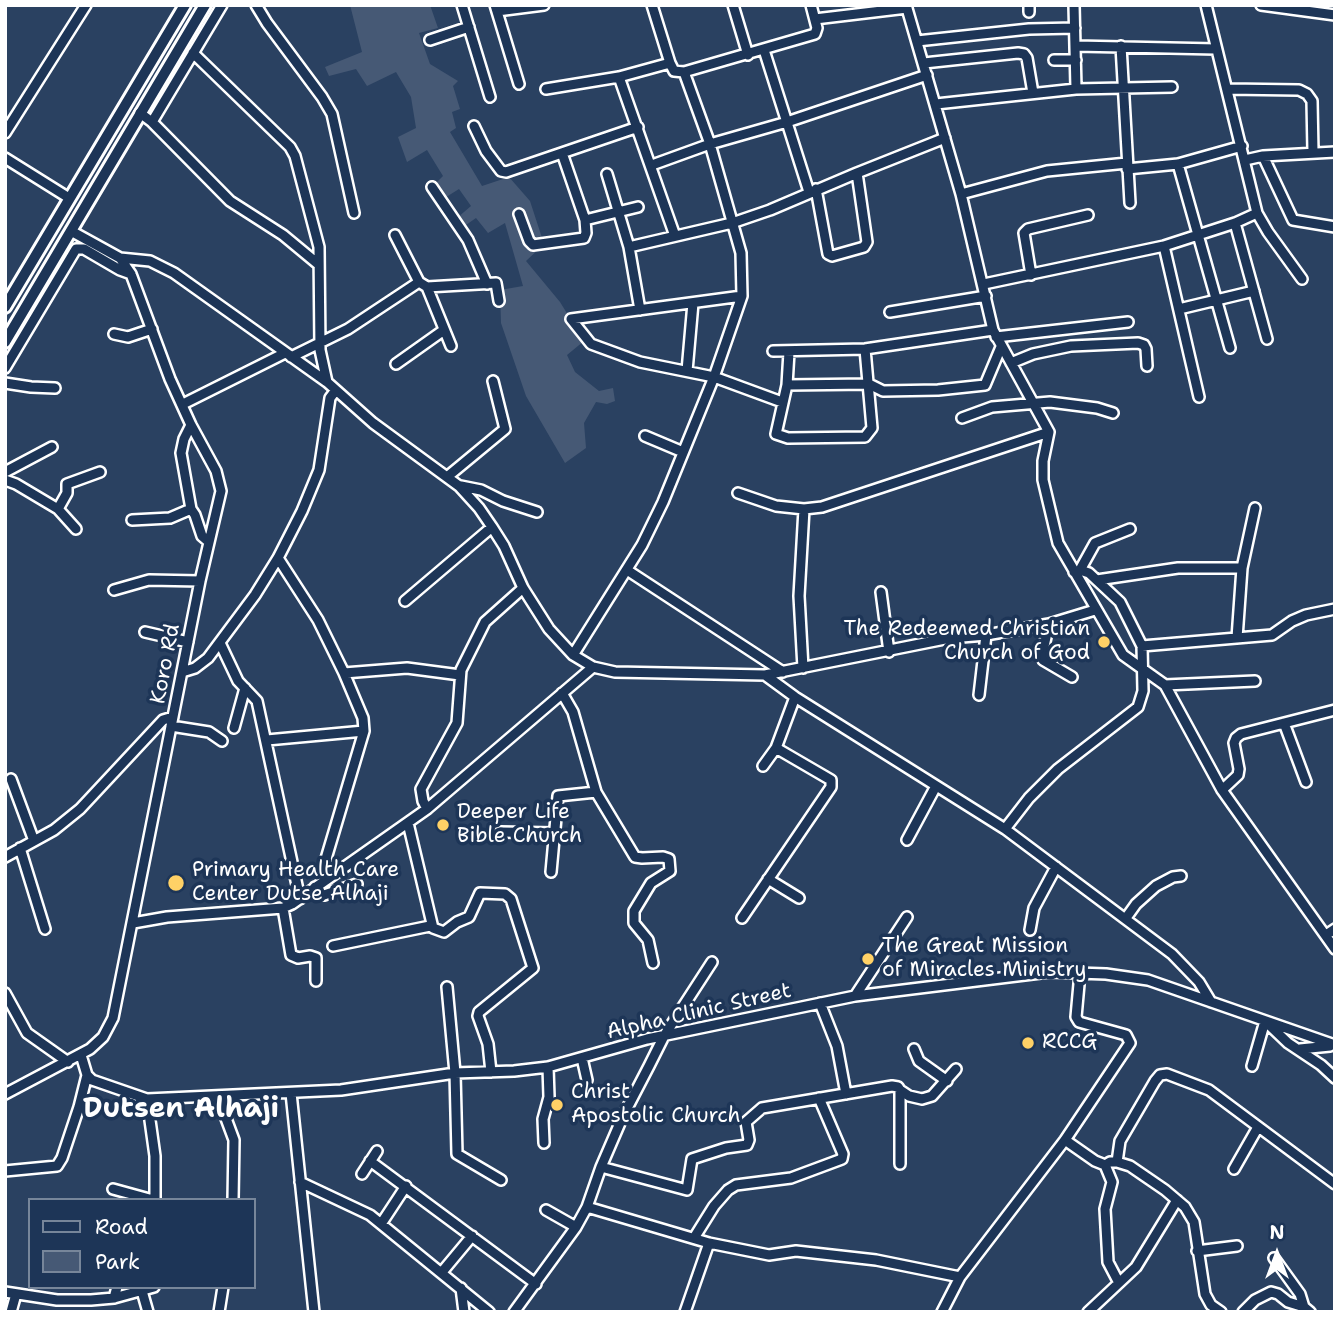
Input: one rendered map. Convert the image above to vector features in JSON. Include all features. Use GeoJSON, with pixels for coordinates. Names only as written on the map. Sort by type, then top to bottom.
{"type":"FeatureCollection","features":[{"type":"Feature","properties":{"kind":"main road"},"geometry":{"type":"LineString","coordinates":[[5,307],[185,5]]}},
{"type":"Feature","properties":{"kind":"main road"},"geometry":{"type":"LineString","coordinates":[[5,342],[59,262],[71,231],[205,5]]}},
{"type":"Feature","properties":{"kind":"street"},"geometry":{"type":"LineString","coordinates":[[5,133],[86,5]]}},
{"type":"Feature","properties":{"kind":"street"},"geometry":{"type":"LineString","coordinates":[[152,122],[222,5]]}},
{"type":"Feature","properties":{"kind":"street"},"geometry":{"type":"LineString","coordinates":[[256,5],[332,114],[354,213]]}},
{"type":"Feature","properties":{"kind":"street"},"geometry":{"type":"LineString","coordinates":[[462,5],[490,97]]}},
{"type":"Feature","properties":{"kind":"street"},"geometry":{"type":"LineString","coordinates":[[519,84],[496,8],[544,5]]}},
{"type":"Feature","properties":{"kind":"street"},"geometry":{"type":"LineString","coordinates":[[652,5],[670,63],[674,71],[684,72],[814,34],[817,28],[811,5]]}},
{"type":"Feature","properties":{"kind":"street"},"geometry":{"type":"LineString","coordinates":[[733,5],[748,55]]}},
{"type":"Feature","properties":{"kind":"street"},"geometry":{"type":"LineString","coordinates":[[1074,5],[1076,89]]}},
{"type":"Feature","properties":{"kind":"street"},"geometry":{"type":"LineString","coordinates":[[1206,5],[1257,213],[1302,279]]}},
{"type":"Feature","properties":{"kind":"street"},"geometry":{"type":"LineString","coordinates":[[1261,5],[1335,15]]}},
{"type":"Feature","properties":{"kind":"street"},"geometry":{"type":"LineString","coordinates":[[816,19],[860,9],[907,6],[961,194],[995,334],[1049,432],[1043,461],[1043,480],[1058,543],[1077,571],[1095,610],[1122,655],[1165,685],[1223,790],[1335,949]]}},
{"type":"Feature","properties":{"kind":"street"},"geometry":{"type":"LineString","coordinates":[[430,40],[469,27]]}},
{"type":"Feature","properties":{"kind":"street"},"geometry":{"type":"LineString","coordinates":[[917,41],[1029,29],[1075,28]]}},
{"type":"Feature","properties":{"kind":"street"},"geometry":{"type":"LineString","coordinates":[[1076,46],[1216,49]]}},
{"type":"Feature","properties":{"kind":"street"},"geometry":{"type":"LineString","coordinates":[[1121,46],[1130,203]]}},
{"type":"Feature","properties":{"kind":"street"},"geometry":{"type":"LineString","coordinates":[[764,50],[812,191],[828,254],[832,256],[864,247],[867,242],[857,173]]}},
{"type":"Feature","properties":{"kind":"street"},"geometry":{"type":"LineString","coordinates":[[193,52],[293,150],[319,247],[321,354],[327,382]]}},
{"type":"Feature","properties":{"kind":"street"},"geometry":{"type":"LineString","coordinates":[[923,63],[1018,52],[1027,58],[1033,93]]}},
{"type":"Feature","properties":{"kind":"street"},"geometry":{"type":"LineString","coordinates":[[1054,60],[1076,60]]}},
{"type":"Feature","properties":{"kind":"street"},"geometry":{"type":"LineString","coordinates":[[546,89],[619,76],[670,63]]}},
{"type":"Feature","properties":{"kind":"street"},"geometry":{"type":"LineString","coordinates":[[573,655],[626,570],[663,502],[714,377],[742,296],[742,258],[710,144],[684,72]]}},
{"type":"Feature","properties":{"kind":"street"},"geometry":{"type":"LineString","coordinates":[[652,165],[927,75]]}},
{"type":"Feature","properties":{"kind":"street"},"geometry":{"type":"LineString","coordinates":[[619,76],[675,236]]}},
{"type":"Feature","properties":{"kind":"street"},"geometry":{"type":"LineString","coordinates":[[936,104],[1076,89],[1172,87]]}},
{"type":"Feature","properties":{"kind":"street"},"geometry":{"type":"LineString","coordinates":[[1228,89],[1299,90],[1307,94],[1312,101],[1313,152]]}},
{"type":"Feature","properties":{"kind":"street"},"geometry":{"type":"LineString","coordinates":[[140,113],[230,201],[282,235],[318,264]]}},
{"type":"Feature","properties":{"kind":"street"},"geometry":{"type":"LineString","coordinates":[[474,126],[486,151],[501,172],[511,172],[638,127]]}},
{"type":"Feature","properties":{"kind":"street"},"geometry":{"type":"LineString","coordinates":[[629,247],[732,223],[770,210],[945,138]]}},
{"type":"Feature","properties":{"kind":"street"},"geometry":{"type":"LineString","coordinates":[[961,194],[1047,171],[1178,164],[1242,146]]}},
{"type":"Feature","properties":{"kind":"street"},"geometry":{"type":"LineString","coordinates":[[1245,160],[1263,156],[1335,152]]}},
{"type":"Feature","properties":{"kind":"street"},"geometry":{"type":"LineString","coordinates":[[519,214],[533,245],[584,238],[585,220],[562,153]]}},
{"type":"Feature","properties":{"kind":"street"},"geometry":{"type":"LineString","coordinates":[[1263,156],[1293,220],[1335,227]]}},
{"type":"Feature","properties":{"kind":"street"},"geometry":{"type":"LineString","coordinates":[[5,158],[69,198]]}},
{"type":"Feature","properties":{"kind":"street"},"geometry":{"type":"LineString","coordinates":[[1178,164],[1230,348]]}},
{"type":"Feature","properties":{"kind":"street"},"geometry":{"type":"LineString","coordinates":[[607,174],[629,247],[640,310]]}},
{"type":"Feature","properties":{"kind":"street"},"geometry":{"type":"LineString","coordinates":[[432,187],[468,240],[486,284]]}},
{"type":"Feature","properties":{"kind":"street"},"geometry":{"type":"LineString","coordinates":[[585,220],[638,206]]}},
{"type":"Feature","properties":{"kind":"street"},"geometry":{"type":"LineString","coordinates":[[984,284],[1164,246],[1257,213]]}},
{"type":"Feature","properties":{"kind":"street"},"geometry":{"type":"LineString","coordinates":[[1031,275],[1024,233],[1028,229],[1088,215]]}},
{"type":"Feature","properties":{"kind":"street"},"geometry":{"type":"LineString","coordinates":[[1235,223],[1267,339]]}},
{"type":"Feature","properties":{"kind":"street","name":"Koro Rd"},"geometry":{"type":"LineString","coordinates":[[5,1094],[81,1055],[99,1042],[113,1018],[200,581],[220,498],[220,484],[170,379],[131,274],[120,258],[71,231]]}},
{"type":"Feature","properties":{"kind":"street"},"geometry":{"type":"LineString","coordinates":[[395,235],[423,285],[451,346]]}},
{"type":"Feature","properties":{"kind":"street"},"geometry":{"type":"LineString","coordinates":[[1164,246],[1199,397]]}},
{"type":"Feature","properties":{"kind":"street"},"geometry":{"type":"LineString","coordinates":[[5,368],[59,262],[74,250],[81,248],[131,274]]}},
{"type":"Feature","properties":{"kind":"street"},"geometry":{"type":"LineString","coordinates":[[120,258],[150,261],[174,273],[327,382],[373,424],[459,486],[480,508],[504,546],[523,588],[549,629],[573,655],[593,667],[615,672],[765,675],[950,638],[1049,624],[1095,610]]}},
{"type":"Feature","properties":{"kind":"street"},"geometry":{"type":"LineString","coordinates":[[183,404],[288,355],[321,343],[423,285],[498,285],[499,301]]}},
{"type":"Feature","properties":{"kind":"street"},"geometry":{"type":"LineString","coordinates":[[1179,309],[1254,291]]}},
{"type":"Feature","properties":{"kind":"street"},"geometry":{"type":"LineString","coordinates":[[742,296],[571,319],[591,344],[640,362],[714,377],[782,402]]}},
{"type":"Feature","properties":{"kind":"street"},"geometry":{"type":"LineString","coordinates":[[890,312],[986,296]]}},
{"type":"Feature","properties":{"kind":"street"},"geometry":{"type":"LineString","coordinates":[[687,371],[693,303]]}},
{"type":"Feature","properties":{"kind":"street"},"geometry":{"type":"LineString","coordinates":[[773,351],[865,349],[1128,322]]}},
{"type":"Feature","properties":{"kind":"street"},"geometry":{"type":"LineString","coordinates":[[114,334],[128,337],[152,329]]}},
{"type":"Feature","properties":{"kind":"street"},"geometry":{"type":"LineString","coordinates":[[396,364],[444,330]]}},
{"type":"Feature","properties":{"kind":"street"},"geometry":{"type":"LineString","coordinates":[[1011,363],[1033,354],[1071,346],[1138,343],[1146,349],[1147,366]]}},
{"type":"Feature","properties":{"kind":"street"},"geometry":{"type":"LineString","coordinates":[[787,385],[869,384],[883,391],[937,390],[985,385],[1001,347]]}},
{"type":"Feature","properties":{"kind":"street"},"geometry":{"type":"LineString","coordinates":[[789,352],[787,385],[775,433],[782,437],[865,437],[872,429],[865,349]]}},
{"type":"Feature","properties":{"kind":"street"},"geometry":{"type":"LineString","coordinates":[[447,477],[505,429],[493,381]]}},
{"type":"Feature","properties":{"kind":"street"},"geometry":{"type":"LineString","coordinates":[[5,383],[55,388]]}},
{"type":"Feature","properties":{"kind":"street"},"geometry":{"type":"LineString","coordinates":[[182,672],[201,665],[255,595],[278,558],[302,511],[318,470],[330,398],[336,390]]}},
{"type":"Feature","properties":{"kind":"street"},"geometry":{"type":"LineString","coordinates":[[962,418],[992,407],[1050,402],[1113,413]]}},
{"type":"Feature","properties":{"kind":"street"},"geometry":{"type":"LineString","coordinates":[[191,425],[181,453],[191,509],[202,536],[209,542]]}},
{"type":"Feature","properties":{"kind":"street"},"geometry":{"type":"LineString","coordinates":[[738,493],[776,506],[804,509],[822,507],[1049,432]]}},
{"type":"Feature","properties":{"kind":"street"},"geometry":{"type":"LineString","coordinates":[[645,436],[683,452]]}},
{"type":"Feature","properties":{"kind":"street"},"geometry":{"type":"LineString","coordinates":[[5,472],[52,447]]}},
{"type":"Feature","properties":{"kind":"street"},"geometry":{"type":"LineString","coordinates":[[58,509],[66,495],[67,484],[100,472]]}},
{"type":"Feature","properties":{"kind":"street"},"geometry":{"type":"LineString","coordinates":[[5,480],[58,509],[76,529]]}},
{"type":"Feature","properties":{"kind":"street"},"geometry":{"type":"LineString","coordinates":[[459,486],[481,490],[503,501],[537,512]]}},
{"type":"Feature","properties":{"kind":"street"},"geometry":{"type":"LineString","coordinates":[[1237,638],[1242,568],[1255,508]]}},
{"type":"Feature","properties":{"kind":"street"},"geometry":{"type":"LineString","coordinates":[[132,520],[170,518],[191,509]]}},
{"type":"Feature","properties":{"kind":"street"},"geometry":{"type":"LineString","coordinates":[[803,668],[799,596],[804,509]]}},
{"type":"Feature","properties":{"kind":"street"},"geometry":{"type":"LineString","coordinates":[[405,601],[492,527]]}},
{"type":"Feature","properties":{"kind":"street"},"geometry":{"type":"LineString","coordinates":[[1077,571],[1095,543],[1130,529]]}},
{"type":"Feature","properties":{"kind":"street"},"geometry":{"type":"LineString","coordinates":[[278,558],[318,620],[361,713],[364,732],[325,862],[325,880]]}},
{"type":"Feature","properties":{"kind":"street"},"geometry":{"type":"LineString","coordinates":[[1097,580],[1178,568],[1242,568]]}},
{"type":"Feature","properties":{"kind":"street"},"geometry":{"type":"LineString","coordinates":[[626,570],[783,672]]}},
{"type":"Feature","properties":{"kind":"street"},"geometry":{"type":"LineString","coordinates":[[1005,829],[1029,798],[1058,769],[1138,706],[1143,691],[1142,646],[1119,602],[1089,573],[1077,571]]}},
{"type":"Feature","properties":{"kind":"street"},"geometry":{"type":"LineString","coordinates":[[114,590],[149,580],[200,581]]}},
{"type":"Feature","properties":{"kind":"street"},"geometry":{"type":"LineString","coordinates":[[427,809],[421,789],[457,723],[460,675],[485,622],[523,588]]}},
{"type":"Feature","properties":{"kind":"street"},"geometry":{"type":"LineString","coordinates":[[881,592],[889,652]]}},
{"type":"Feature","properties":{"kind":"street"},"geometry":{"type":"LineString","coordinates":[[1142,646],[1272,635],[1306,615],[1335,609]]}},
{"type":"Feature","properties":{"kind":"street"},"geometry":{"type":"LineString","coordinates":[[1049,624],[1043,660],[1072,677]]}},
{"type":"Feature","properties":{"kind":"street"},"geometry":{"type":"LineString","coordinates":[[145,632],[188,642]]}},
{"type":"Feature","properties":{"kind":"street"},"geometry":{"type":"LineString","coordinates":[[979,695],[986,635]]}},
{"type":"Feature","properties":{"kind":"street"},"geometry":{"type":"LineString","coordinates":[[219,643],[238,681],[256,698],[300,899]]}},
{"type":"Feature","properties":{"kind":"street"},"geometry":{"type":"LineString","coordinates":[[133,923],[167,917],[282,908],[300,899],[427,809],[593,667]]}},
{"type":"Feature","properties":{"kind":"street"},"geometry":{"type":"LineString","coordinates":[[344,673],[407,668],[460,675]]}},
{"type":"Feature","properties":{"kind":"street"},"geometry":{"type":"LineString","coordinates":[[765,675],[795,697],[1005,829],[1126,918],[1185,966],[1211,1002]]}},
{"type":"Feature","properties":{"kind":"street"},"geometry":{"type":"LineString","coordinates":[[1165,685],[1255,681]]}},
{"type":"Feature","properties":{"kind":"street"},"geometry":{"type":"LineString","coordinates":[[234,728],[244,688]]}},
{"type":"Feature","properties":{"kind":"street"},"geometry":{"type":"LineString","coordinates":[[562,693],[575,719],[596,792],[635,856],[669,859],[670,871],[651,883],[634,911],[634,923],[648,940],[653,963]]}},
{"type":"Feature","properties":{"kind":"street"},"geometry":{"type":"LineString","coordinates":[[763,766],[776,748],[795,697]]}},
{"type":"Feature","properties":{"kind":"street"},"geometry":{"type":"LineString","coordinates":[[1223,790],[1238,775],[1234,743],[1241,734],[1335,710]]}},
{"type":"Feature","properties":{"kind":"street"},"geometry":{"type":"LineString","coordinates":[[5,857],[54,830],[80,809],[163,720],[209,732],[222,741]]}},
{"type":"Feature","properties":{"kind":"street"},"geometry":{"type":"LineString","coordinates":[[1284,723],[1306,782]]}},
{"type":"Feature","properties":{"kind":"street"},"geometry":{"type":"LineString","coordinates":[[267,740],[364,732]]}},
{"type":"Feature","properties":{"kind":"street"},"geometry":{"type":"LineString","coordinates":[[742,918],[832,783],[776,748]]}},
{"type":"Feature","properties":{"kind":"street"},"geometry":{"type":"LineString","coordinates":[[11,779],[34,841]]}},
{"type":"Feature","properties":{"kind":"street"},"geometry":{"type":"LineString","coordinates":[[907,840],[936,786]]}},
{"type":"Feature","properties":{"kind":"street"},"geometry":{"type":"LineString","coordinates":[[551,872],[558,796],[596,792]]}},
{"type":"Feature","properties":{"kind":"street"},"geometry":{"type":"LineString","coordinates":[[408,823],[430,926],[436,931],[444,932],[468,917],[480,893],[505,894],[511,899],[533,968],[479,1012],[488,1044],[491,1072]]}},
{"type":"Feature","properties":{"kind":"street"},"geometry":{"type":"LineString","coordinates":[[501,832],[554,832]]}},
{"type":"Feature","properties":{"kind":"street"},"geometry":{"type":"LineString","coordinates":[[20,848],[44,929]]}},
{"type":"Feature","properties":{"kind":"street"},"geometry":{"type":"LineString","coordinates":[[1030,930],[1034,908],[1056,867]]}},
{"type":"Feature","properties":{"kind":"street"},"geometry":{"type":"LineString","coordinates":[[1126,918],[1136,904],[1156,886],[1181,876]]}},
{"type":"Feature","properties":{"kind":"street"},"geometry":{"type":"LineString","coordinates":[[768,878],[799,898]]}},
{"type":"Feature","properties":{"kind":"street"},"geometry":{"type":"LineString","coordinates":[[315,887],[317,894],[324,895],[357,884]]}},
{"type":"Feature","properties":{"kind":"street"},"geometry":{"type":"LineString","coordinates":[[282,908],[291,955],[298,958],[316,958],[316,981]]}},
{"type":"Feature","properties":{"kind":"street"},"geometry":{"type":"LineString","coordinates":[[855,996],[907,917]]}},
{"type":"Feature","properties":{"kind":"street"},"geometry":{"type":"LineString","coordinates":[[333,946],[430,926]]}},
{"type":"Feature","properties":{"kind":"street"},"geometry":{"type":"LineString","coordinates":[[1326,935],[1335,929]]}},
{"type":"Feature","properties":{"kind":"street"},"geometry":{"type":"LineString","coordinates":[[514,1312],[587,1208],[623,1116],[664,1037],[712,962]]}},
{"type":"Feature","properties":{"kind":"street"},"geometry":{"type":"LineString","coordinates":[[942,1312],[960,1277],[1065,1140],[1130,1043],[1126,1035],[1079,1022],[1076,1017],[1080,973]]}},
{"type":"Feature","properties":{"kind":"street","name":"Alpha Clinic Street"},"geometry":{"type":"LineString","coordinates":[[87,1074],[98,1083],[147,1099],[341,1090],[455,1073],[548,1066],[635,1042],[855,996],[1025,974],[1080,973],[1148,980],[1334,1045]]}},
{"type":"Feature","properties":{"kind":"street"},"geometry":{"type":"LineString","coordinates":[[447,987],[455,1073],[457,1154],[500,1180]]}},
{"type":"Feature","properties":{"kind":"street"},"geometry":{"type":"LineString","coordinates":[[5,993],[27,1033],[68,1062]]}},
{"type":"Feature","properties":{"kind":"street"},"geometry":{"type":"LineString","coordinates":[[820,1003],[837,1046],[846,1094]]}},
{"type":"Feature","properties":{"kind":"street"},"geometry":{"type":"LineString","coordinates":[[1252,1066],[1265,1021],[1335,1078]]}},
{"type":"Feature","properties":{"kind":"street"},"geometry":{"type":"LineString","coordinates":[[1300,1049],[1334,1045]]}},
{"type":"Feature","properties":{"kind":"street"},"geometry":{"type":"LineString","coordinates":[[914,1049],[919,1061],[947,1081]]}},
{"type":"Feature","properties":{"kind":"street"},"geometry":{"type":"LineString","coordinates":[[5,1171],[54,1167],[59,1164],[79,1107],[87,1074],[81,1055]]}},
{"type":"Feature","properties":{"kind":"street"},"geometry":{"type":"LineString","coordinates":[[582,1058],[587,1080]]}},
{"type":"Feature","properties":{"kind":"street"},"geometry":{"type":"LineString","coordinates":[[544,1143],[543,1119],[549,1097],[548,1066]]}},
{"type":"Feature","properties":{"kind":"street"},"geometry":{"type":"LineString","coordinates":[[601,1167],[688,1189],[692,1159],[726,1148],[747,1145],[749,1140],[746,1122],[762,1108],[892,1086],[898,1087],[909,1096],[932,1096],[956,1069]]}},
{"type":"Feature","properties":{"kind":"street"},"geometry":{"type":"LineString","coordinates":[[1117,1162],[1120,1141],[1160,1076],[1167,1074],[1209,1090],[1335,1184]]}},
{"type":"Feature","properties":{"kind":"street"},"geometry":{"type":"LineString","coordinates":[[900,1090],[900,1164]]}},
{"type":"Feature","properties":{"kind":"street"},"geometry":{"type":"LineString","coordinates":[[291,1093],[314,1312]]}},
{"type":"Feature","properties":{"kind":"street"},"geometry":{"type":"LineString","coordinates":[[218,1097],[234,1140],[233,1198]]}},
{"type":"Feature","properties":{"kind":"street"},"geometry":{"type":"LineString","coordinates":[[694,1238],[714,1206],[736,1185],[792,1178],[842,1159],[843,1154],[819,1098]]}},
{"type":"Feature","properties":{"kind":"street"},"geometry":{"type":"LineString","coordinates":[[147,1099],[155,1156],[154,1198]]}},
{"type":"Feature","properties":{"kind":"street"},"geometry":{"type":"LineString","coordinates":[[1234,1169],[1258,1127]]}},
{"type":"Feature","properties":{"kind":"street"},"geometry":{"type":"LineString","coordinates":[[1065,1140],[1087,1157],[1105,1165],[1117,1162],[1130,1166],[1177,1200],[1191,1215],[1205,1293],[1211,1305],[1221,1312]]}},
{"type":"Feature","properties":{"kind":"street"},"geometry":{"type":"LineString","coordinates":[[362,1174],[377,1151]]}},
{"type":"Feature","properties":{"kind":"street"},"geometry":{"type":"LineString","coordinates":[[370,1161],[536,1284]]}},
{"type":"Feature","properties":{"kind":"street"},"geometry":{"type":"LineString","coordinates":[[1105,1165],[1112,1182],[1105,1209],[1108,1262],[1119,1283]]}},
{"type":"Feature","properties":{"kind":"street"},"geometry":{"type":"LineString","coordinates":[[300,1182],[381,1224],[488,1312]]}},
{"type":"Feature","properties":{"kind":"street"},"geometry":{"type":"LineString","coordinates":[[381,1224],[405,1186]]}},
{"type":"Feature","properties":{"kind":"street"},"geometry":{"type":"LineString","coordinates":[[113,1189],[147,1198]]}},
{"type":"Feature","properties":{"kind":"street"},"geometry":{"type":"LineString","coordinates":[[1088,1312],[1136,1267],[1177,1200]]}},
{"type":"Feature","properties":{"kind":"street"},"geometry":{"type":"LineString","coordinates":[[587,1208],[709,1243],[769,1255],[796,1251],[876,1260],[960,1277]]}},
{"type":"Feature","properties":{"kind":"street"},"geometry":{"type":"LineString","coordinates":[[546,1210],[576,1227]]}},
{"type":"Feature","properties":{"kind":"street"},"geometry":{"type":"LineString","coordinates":[[442,1272],[472,1236]]}},
{"type":"Feature","properties":{"kind":"street"},"geometry":{"type":"LineString","coordinates":[[685,1312],[709,1243]]}},
{"type":"Feature","properties":{"kind":"street"},"geometry":{"type":"LineString","coordinates":[[1197,1251],[1237,1246]]}},
{"type":"Feature","properties":{"kind":"street"},"geometry":{"type":"LineString","coordinates":[[1274,1258],[1300,1294],[1307,1310]]}},
{"type":"Feature","properties":{"kind":"street"},"geometry":{"type":"LineString","coordinates":[[461,1288],[464,1312]]}},
{"type":"Feature","properties":{"kind":"street"},"geometry":{"type":"LineString","coordinates":[[114,1298],[116,1289]]}},
{"type":"Feature","properties":{"kind":"street"},"geometry":{"type":"LineString","coordinates":[[5,1292],[57,1300],[114,1298],[148,1289]]}},
{"type":"Feature","properties":{"kind":"street"},"geometry":{"type":"LineString","coordinates":[[219,1312],[223,1289]]}},
{"type":"Feature","properties":{"kind":"street"},"geometry":{"type":"LineString","coordinates":[[142,1291],[148,1312]]}},
{"type":"Feature","properties":{"kind":"street"},"geometry":{"type":"LineString","coordinates":[[1242,1312],[1255,1300],[1270,1292],[1307,1310]]}},
{"type":"Feature","properties":{"kind":"street"},"geometry":{"type":"LineString","coordinates":[[11,1312],[16,1294]]}},
{"type":"Feature","properties":{"kind":"green space"},"geometry":{"type":"Polygon","coordinates":[[[350,5],[430,5],[438,28],[419,33],[430,64],[458,81],[453,86],[460,109],[452,112],[456,128],[450,132],[482,186],[509,177],[530,201],[544,244],[526,261],[560,302],[584,341],[567,355],[575,372],[599,391],[613,388],[615,401],[607,404],[596,402],[584,423],[586,448],[565,463],[526,396],[501,323],[500,290],[523,286],[505,223],[488,233],[476,218],[463,227],[457,218],[471,206],[459,189],[443,199],[435,184],[443,176],[427,150],[407,162],[398,137],[416,128],[411,97],[396,72],[367,86],[356,69],[329,76],[325,67],[362,52],[350,5]]]}},
{"type":"Feature","properties":{"kind":"place","name":"The Redeemed Christian Church of God"},"geometry":{"type":"Point","coordinates":[1104,642]}},
{"type":"Feature","properties":{"kind":"place","name":"Deeper Life Bible Church"},"geometry":{"type":"Point","coordinates":[443,825]}},
{"type":"Feature","properties":{"kind":"place","name":"Primary Health Care Center Dutse Alhaji"},"geometry":{"type":"Point","coordinates":[176,883]}},
{"type":"Feature","properties":{"kind":"place","name":"The Great Mission of Miracles Ministry"},"geometry":{"type":"Point","coordinates":[868,959]}},
{"type":"Feature","properties":{"kind":"place","name":"RCCG"},"geometry":{"type":"Point","coordinates":[1028,1043]}},
{"type":"Feature","properties":{"kind":"place","name":"Christ Apostolic Church"},"geometry":{"type":"Point","coordinates":[557,1105]}},
{"type":"Feature","properties":{"kind":"district","name":"Dutsen Alhaji"},"geometry":{"type":"Point","coordinates":[181,1110]}}]}
